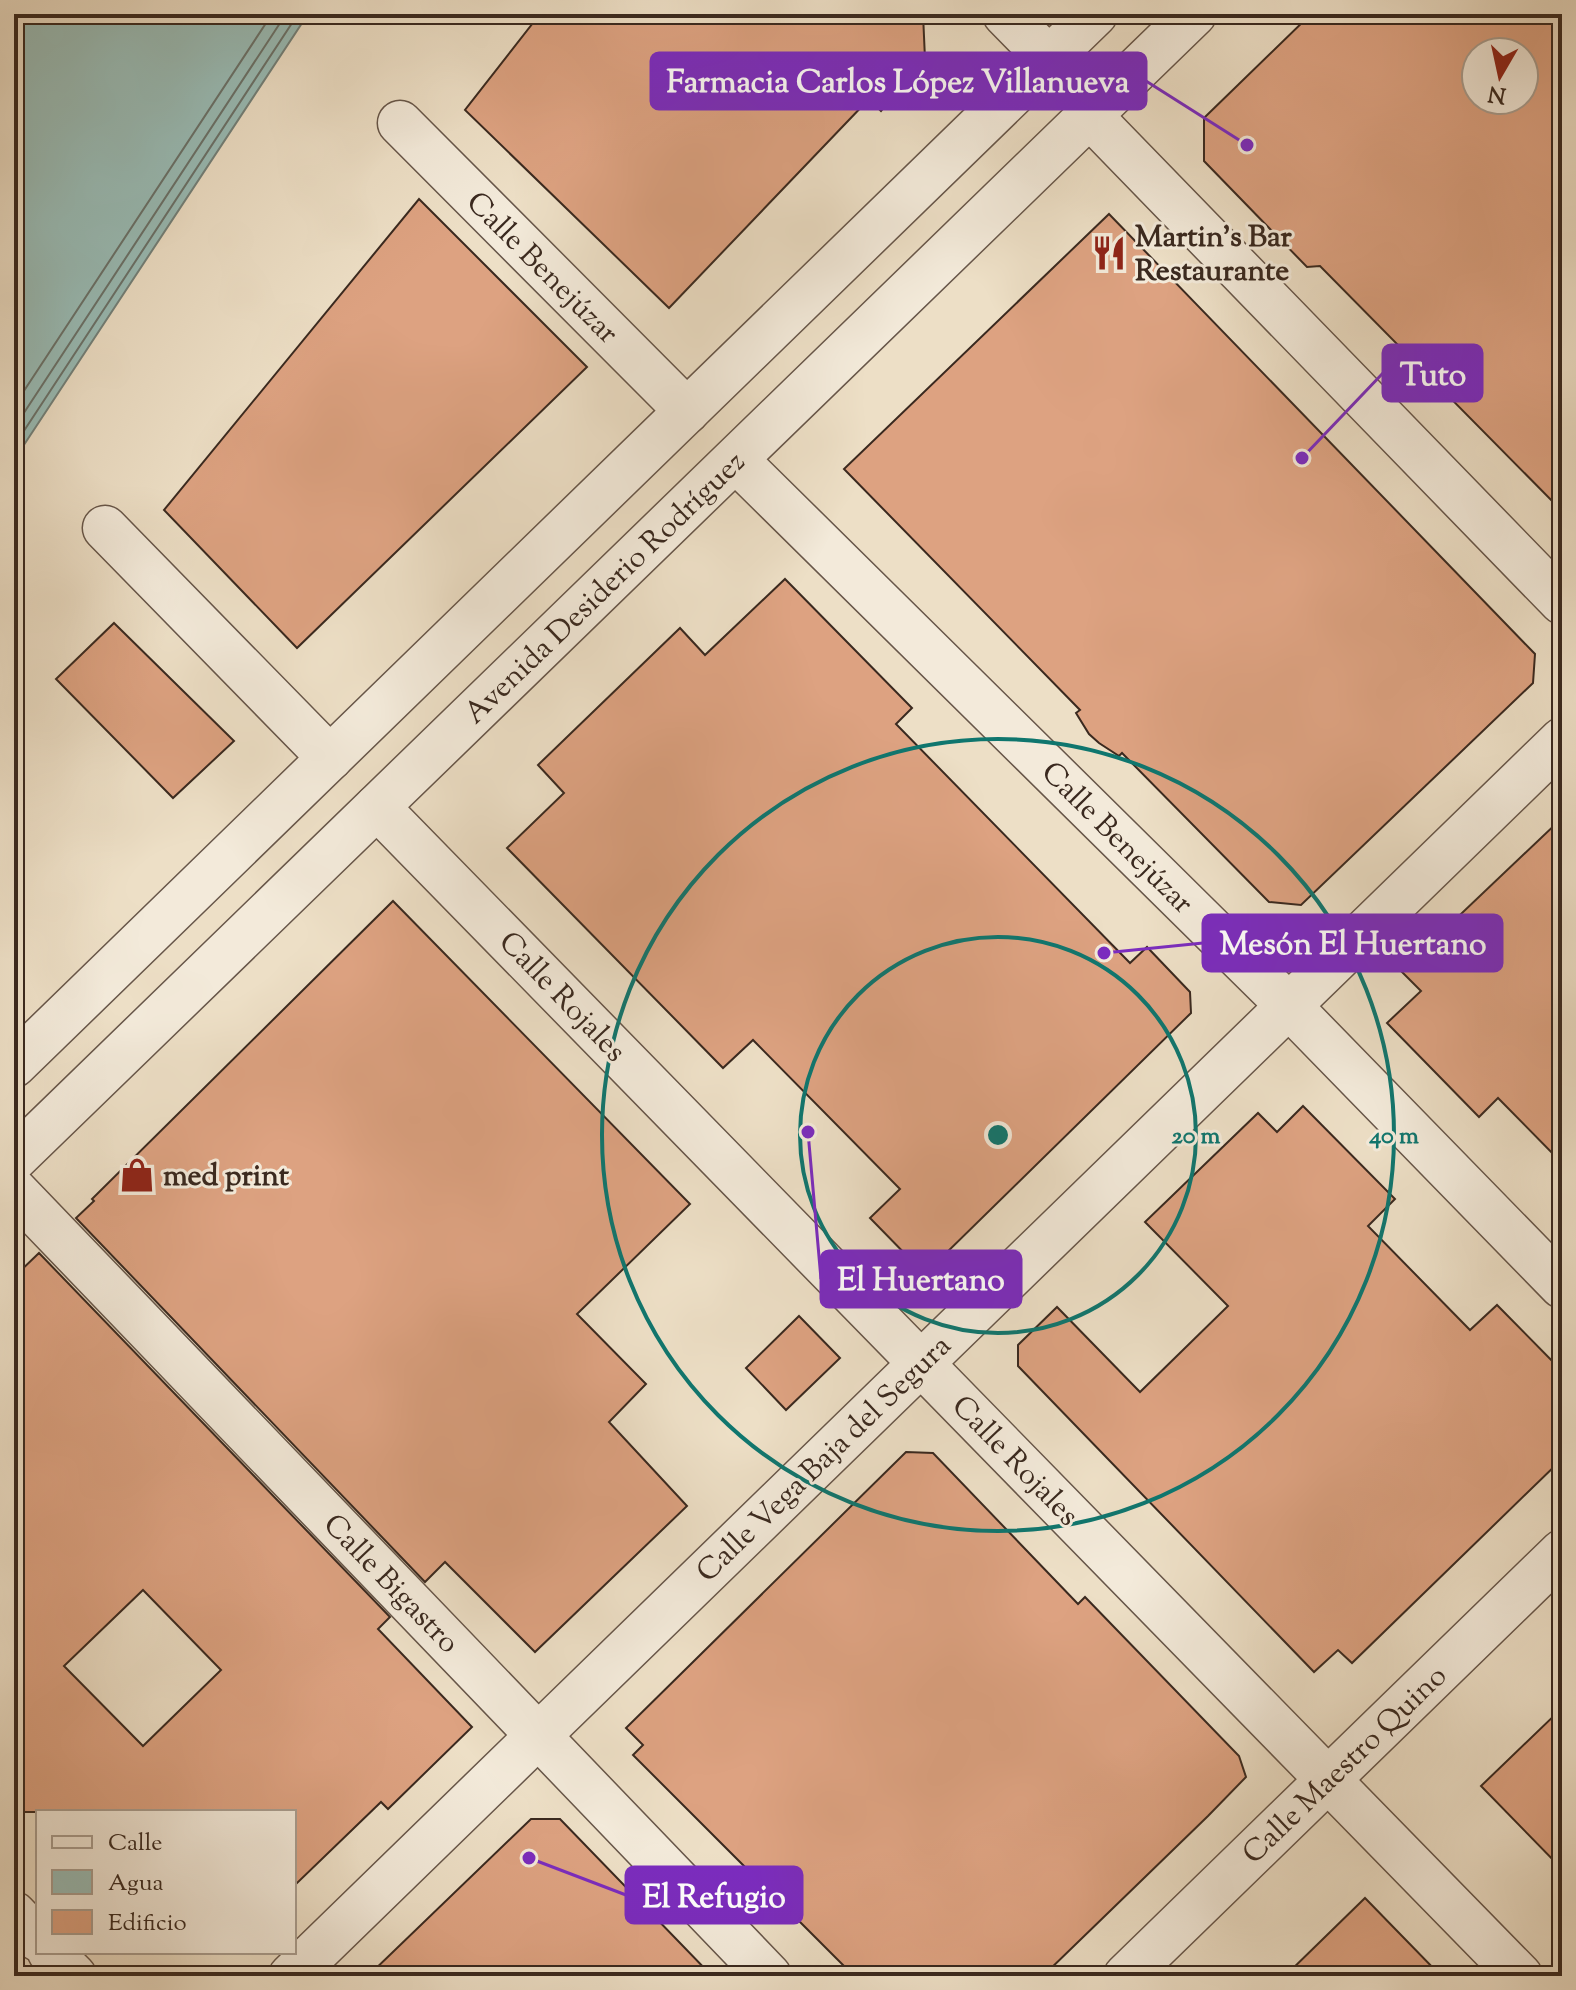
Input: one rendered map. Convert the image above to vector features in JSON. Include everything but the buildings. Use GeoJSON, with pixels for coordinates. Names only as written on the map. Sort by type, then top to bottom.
{"type":"FeatureCollection","features":[{"type":"Feature","properties":{"kind":"street"},"geometry":{"type":"LineString","coordinates":[[1005,14],[1049,59]]}},
{"type":"Feature","properties":{"kind":"street"},"geometry":{"type":"LineString","coordinates":[[14,1065],[1095,14]]}},
{"type":"Feature","properties":{"kind":"street","name":"Avenida Desiderio Rodríguez"},"geometry":{"type":"LineString","coordinates":[[14,1159],[1194,14]]}},
{"type":"Feature","properties":{"kind":"street"},"geometry":{"type":"LineString","coordinates":[[1089,115],[1562,602]]}},
{"type":"Feature","properties":{"kind":"street","name":"Calle Benejúzar"},"geometry":{"type":"LineString","coordinates":[[400,123],[687,411]]}},
{"type":"Feature","properties":{"kind":"street","name":"Calle Benejúzar"},"geometry":{"type":"LineString","coordinates":[[736,460],[1289,1006],[1562,1286]]}},
{"type":"Feature","properties":{"kind":"street"},"geometry":{"type":"LineString","coordinates":[[105,528],[330,758]]}},
{"type":"Feature","properties":{"kind":"street","name":"Calle Vega Baja del Segura"},"geometry":{"type":"LineString","coordinates":[[291,1976],[1562,740]]}},
{"type":"Feature","properties":{"kind":"street","name":"Calle Rojales"},"geometry":{"type":"LineString","coordinates":[[377,807],[1520,1976]]}},
{"type":"Feature","properties":{"kind":"street","name":"Calle Bigastro"},"geometry":{"type":"LineString","coordinates":[[14,1190],[769,1976]]}},
{"type":"Feature","properties":{"kind":"street","name":"Calle Maestro Quino"},"geometry":{"type":"LineString","coordinates":[[1126,1976],[1562,1552]]}},
{"type":"Feature","properties":{"kind":"street"},"geometry":{"type":"LineString","coordinates":[[14,1914],[36,1937]]}},
{"type":"Feature","properties":{"kind":"street"},"geometry":{"type":"LineString","coordinates":[[52,1954],[74,1976]]}},
{"type":"Feature","properties":{"kind":"water"},"geometry":{"type":"Polygon","coordinates":[[[14,14],[308,14],[14,460],[14,14]]]}},
{"type":"Feature","properties":{"kind":"place","name":"Farmacia Carlos López Villanueva"},"geometry":{"type":"Point","coordinates":[1247,145]}},
{"type":"Feature","properties":{"kind":"place","name":"Martin's Bar Restaurante"},"geometry":{"type":"Point","coordinates":[1109,253]}},
{"type":"Feature","properties":{"kind":"place","name":"Tuto"},"geometry":{"type":"Point","coordinates":[1302,458]}},
{"type":"Feature","properties":{"kind":"place","name":"Mesón El Huertano"},"geometry":{"type":"Point","coordinates":[1104,953]}},
{"type":"Feature","properties":{"kind":"place","name":"El Huertano"},"geometry":{"type":"Point","coordinates":[808,1132]}},
{"type":"Feature","properties":{"kind":"place","name":"med print"},"geometry":{"type":"Point","coordinates":[137,1175]}},
{"type":"Feature","properties":{"kind":"place","name":"El Refugio"},"geometry":{"type":"Point","coordinates":[529,1858]}}]}
